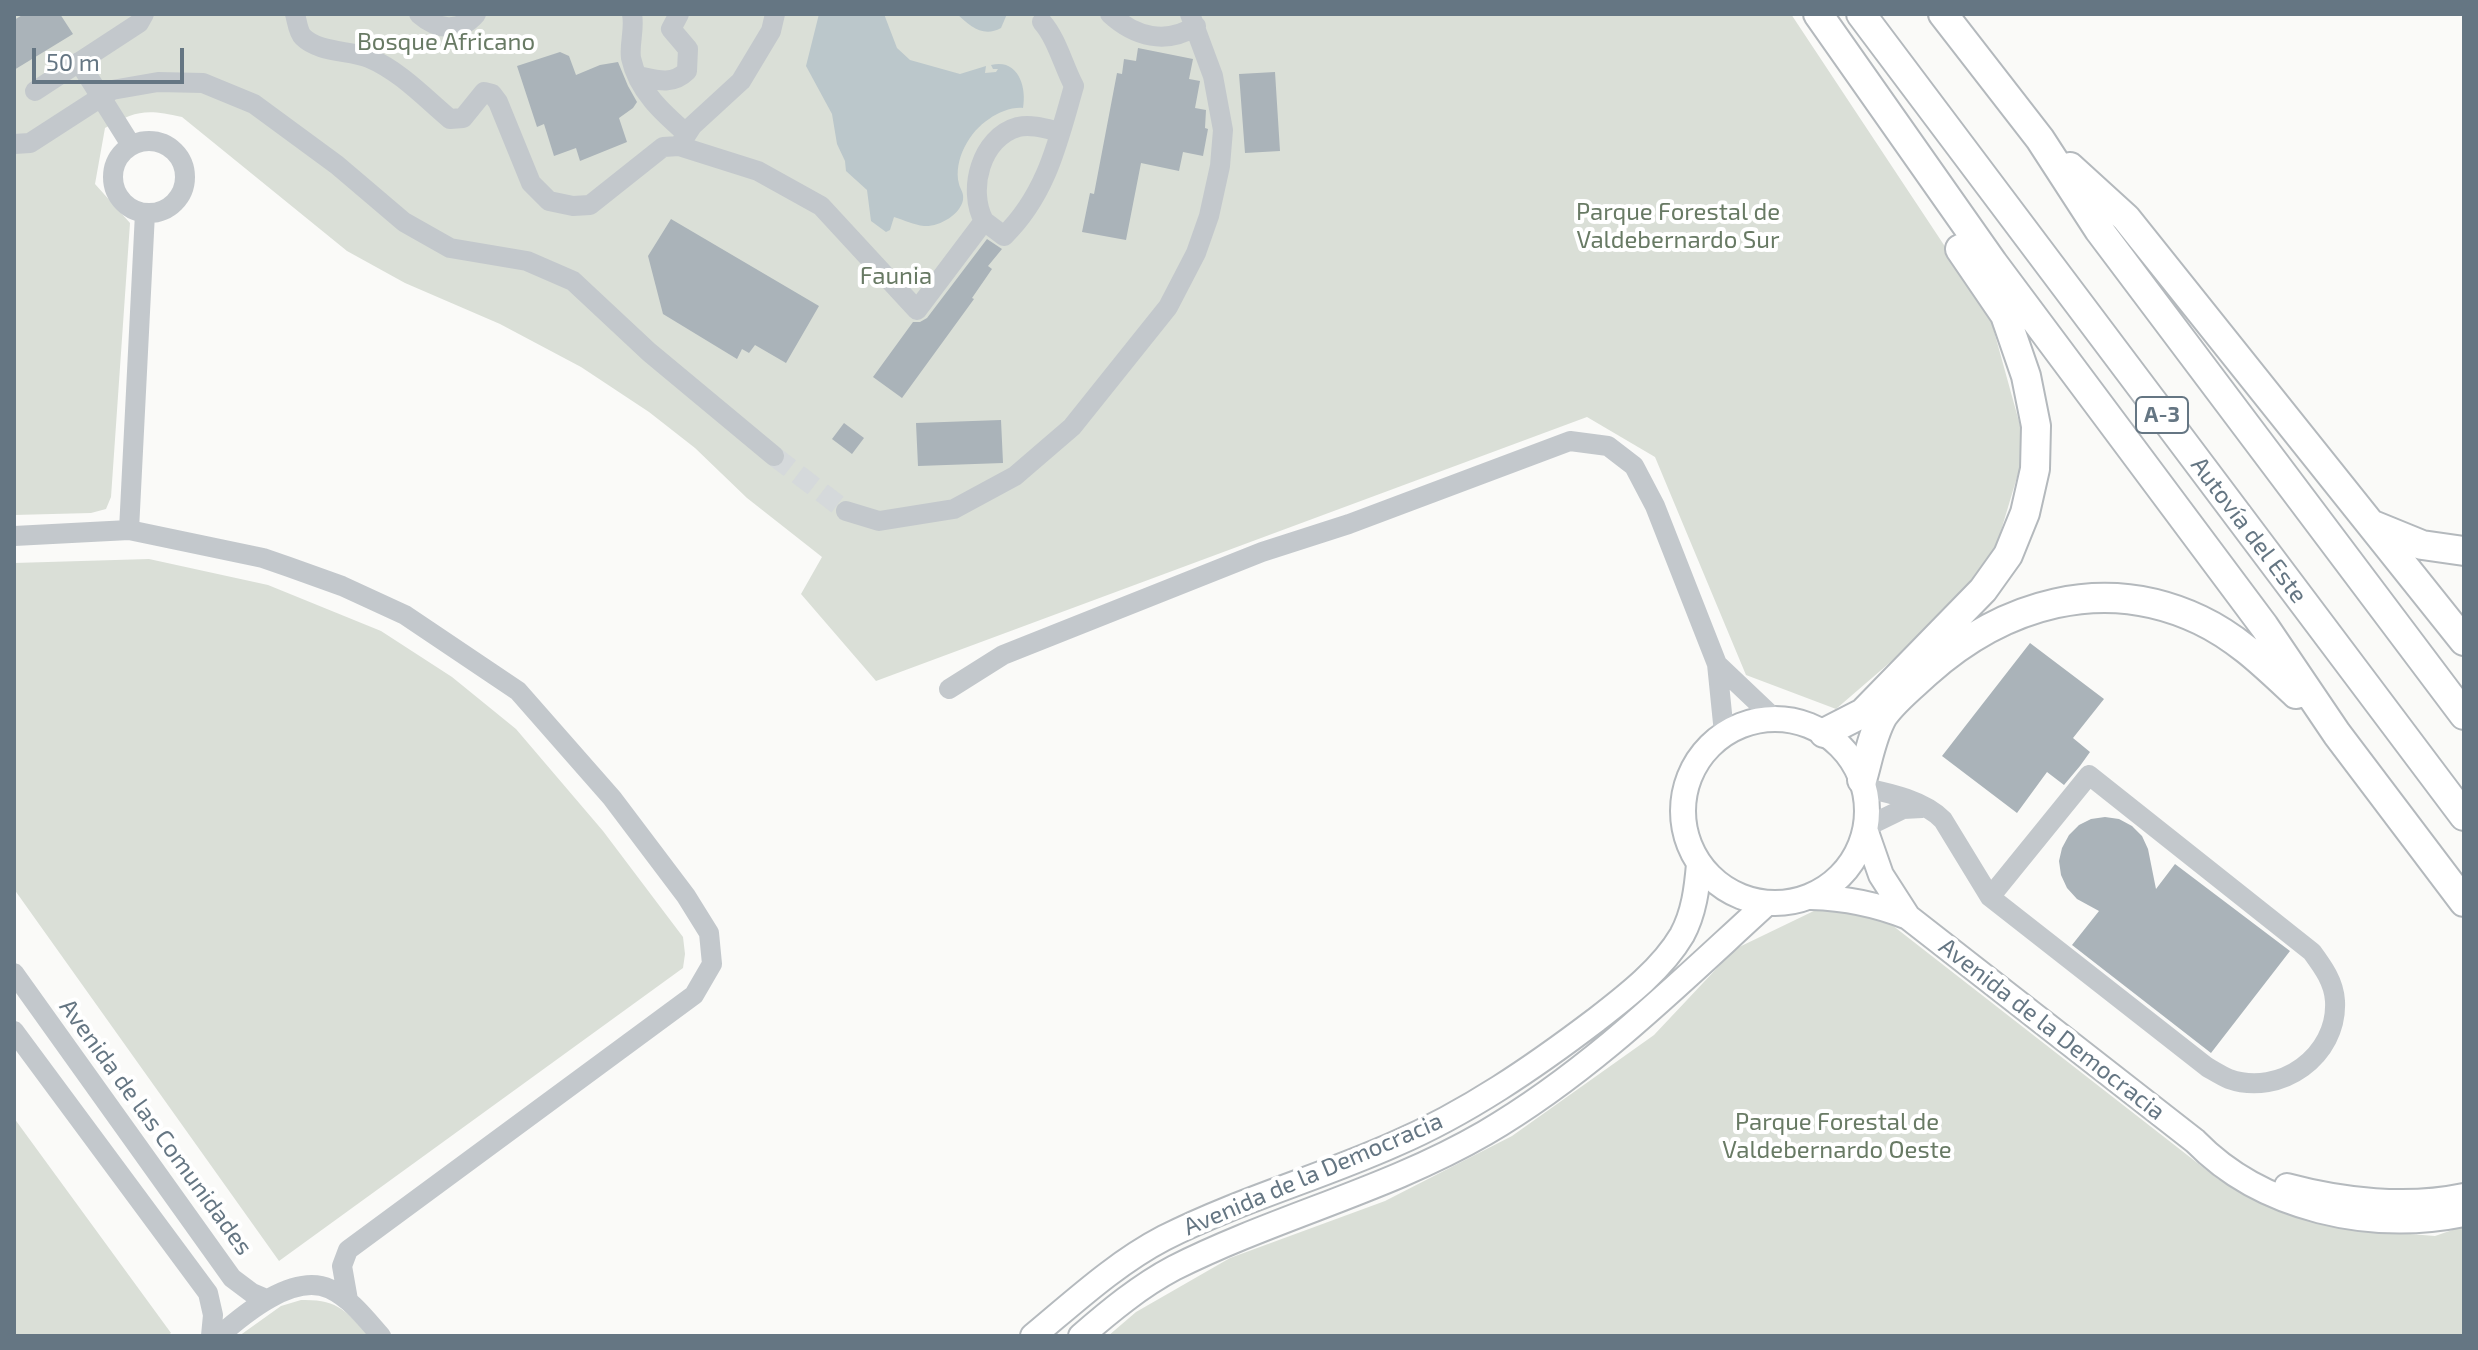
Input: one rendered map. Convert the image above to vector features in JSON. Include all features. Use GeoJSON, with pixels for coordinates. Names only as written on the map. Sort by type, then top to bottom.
{"type":"FeatureCollection","features":[{"type":"Feature","properties":{"kind":"highway"},"geometry":{"type":"LineString","coordinates":[[1817,14],[1884,139],[2005,315],[2026,376],[2036,426],[2035,469],[2025,513],[2008,555],[1983,590],[1863,713],[1824,733]]}},
{"type":"Feature","properties":{"kind":"highway"},"geometry":{"type":"LineString","coordinates":[[1817,14],[1993,263],[2264,626],[2337,734],[2464,902]]}},
{"type":"Feature","properties":{"kind":"highway","name":"Autovía del Este"},"geometry":{"type":"LineString","coordinates":[[1861,14],[2464,816]]}},
{"type":"Feature","properties":{"kind":"highway","name":"A-3"},"geometry":{"type":"LineString","coordinates":[[1943,14],[2040,139],[2099,230],[2464,715]]}},
{"type":"Feature","properties":{"kind":"highway"},"geometry":{"type":"LineString","coordinates":[[2040,139],[2126,218],[2464,641]]}},
{"type":"Feature","properties":{"kind":"highway"},"geometry":{"type":"LineString","coordinates":[[2369,523],[2422,545],[2464,551]]}},
{"type":"Feature","properties":{"kind":"highway"},"geometry":{"type":"LineString","coordinates":[[1864,784],[1883,717],[1943,658],[1979,632],[2020,612],[2069,600],[2108,597],[2159,605],[2200,620],[2245,646],[2337,734]]}},
{"type":"Feature","properties":{"kind":"main road"},"geometry":{"type":"LineString","coordinates":[[1775,719],[1801,722],[1824,733],[1842,747],[1864,784],[1868,808],[1866,829],[1858,852],[1846,871],[1811,897],[1767,903],[1747,900],[1729,891],[1699,864],[1684,831],[1684,794],[1698,759],[1724,733],[1748,722],[1775,719]]}},
{"type":"Feature","properties":{"kind":"main road","name":"Avenida de la Democracia"},"geometry":{"type":"LineString","coordinates":[[1866,829],[1881,875],[1908,917]]}},
{"type":"Feature","properties":{"kind":"main road","name":"Avenida de la Democracia"},"geometry":{"type":"LineString","coordinates":[[1033,1336],[1101,1279],[1161,1240],[1225,1209],[1396,1144],[1473,1104],[1555,1051],[1621,1000],[1669,954],[1691,913],[1699,864]]}},
{"type":"Feature","properties":{"kind":"main road","name":"Avenida de la Democracia"},"geometry":{"type":"LineString","coordinates":[[1811,897],[1842,898],[1908,917],[2235,1175],[2280,1199],[2306,1208],[2391,1220],[2464,1214]]}},
{"type":"Feature","properties":{"kind":"main road","name":"Avenida de la Democracia"},"geometry":{"type":"LineString","coordinates":[[1081,1336],[1119,1303],[1171,1269],[1403,1174],[1485,1133],[1585,1066],[1767,903]]}},
{"type":"Feature","properties":{"kind":"main road","name":"Avenida de la Democracia"},"geometry":{"type":"LineString","coordinates":[[2195,1141],[2259,1175],[2309,1192],[2400,1201],[2436,1201],[2464,1196]]}},
{"type":"Feature","properties":{"kind":"street"},"geometry":{"type":"LineString","coordinates":[[295,14],[301,36],[308,41],[368,58],[407,82],[450,119],[463,118],[484,92],[492,94],[531,183],[549,201],[573,206],[590,205],[663,147],[683,140],[692,126],[741,81],[771,31],[775,14]]}},
{"type":"Feature","properties":{"kind":"street"},"geometry":{"type":"LineString","coordinates":[[419,14],[427,21],[447,28],[460,27],[476,14]]}},
{"type":"Feature","properties":{"kind":"street"},"geometry":{"type":"LineString","coordinates":[[632,14],[631,57],[638,76],[653,104],[683,140],[758,171],[821,206],[917,310],[984,221]]}},
{"type":"Feature","properties":{"kind":"street"},"geometry":{"type":"LineString","coordinates":[[638,76],[663,82],[679,79],[687,71],[688,49],[671,29],[679,14]]}},
{"type":"Feature","properties":{"kind":"street"},"geometry":{"type":"LineString","coordinates":[[1110,14],[1138,33],[1161,38],[1186,32],[1193,20]]}},
{"type":"Feature","properties":{"kind":"street"},"geometry":{"type":"LineString","coordinates":[[35,91],[142,18]]}},
{"type":"Feature","properties":{"kind":"street"},"geometry":{"type":"LineString","coordinates":[[846,511],[879,521],[954,509],[1015,476],[1072,427],[1168,307],[1196,253],[1209,216],[1222,142],[1223,130],[1213,76],[1193,20]]}},
{"type":"Feature","properties":{"kind":"street"},"geometry":{"type":"LineString","coordinates":[[1042,22],[1051,33],[1057,54],[1074,86],[1060,132],[1041,188],[1022,219],[1004,236],[984,221],[979,212],[978,183],[986,151],[994,141],[1018,127],[1032,126],[1060,132]]}},
{"type":"Feature","properties":{"kind":"street"},"geometry":{"type":"LineString","coordinates":[[79,62],[131,145]]}},
{"type":"Feature","properties":{"kind":"street"},"geometry":{"type":"LineString","coordinates":[[14,144],[30,143],[112,90],[158,82],[203,83],[254,104],[337,165],[404,222],[450,248],[527,261],[573,281],[649,352],[774,456]]}},
{"type":"Feature","properties":{"kind":"street"},"geometry":{"type":"LineString","coordinates":[[155,141],[166,145],[182,164],[183,188],[169,207],[145,213],[129,207],[120,199],[112,176],[121,153],[131,145],[155,141]]}},
{"type":"Feature","properties":{"kind":"street"},"geometry":{"type":"LineString","coordinates":[[129,530],[145,213]]}},
{"type":"Feature","properties":{"kind":"street"},"geometry":{"type":"LineString","coordinates":[[949,689],[1003,655],[1288,542],[1349,524],[1570,441],[1608,446],[1634,466],[1655,506],[1717,664],[1724,733]]}},
{"type":"Feature","properties":{"kind":"street"},"geometry":{"type":"LineString","coordinates":[[14,536],[129,530],[263,558],[342,586],[405,615],[518,691],[612,798],[686,896],[709,933],[712,964],[694,995],[348,1250],[342,1266],[348,1300]]}},
{"type":"Feature","properties":{"kind":"street"},"geometry":{"type":"LineString","coordinates":[[1717,664],[1775,719]]}},
{"type":"Feature","properties":{"kind":"street"},"geometry":{"type":"LineString","coordinates":[[1864,784],[1934,810],[1990,897],[2207,1067],[2230,1079],[2253,1083],[2281,1080],[2310,1062],[2329,1035],[2335,1017],[2332,984],[2312,952],[2089,775],[1990,897]]}},
{"type":"Feature","properties":{"kind":"street"},"geometry":{"type":"LineString","coordinates":[[1866,829],[1903,809],[1926,808]]}},
{"type":"Feature","properties":{"kind":"street","name":"Avenida de las Comunidades"},"geometry":{"type":"LineString","coordinates":[[14,973],[232,1278],[266,1299]]}},
{"type":"Feature","properties":{"kind":"street"},"geometry":{"type":"LineString","coordinates":[[14,1031],[208,1293],[213,1315],[211,1336]]}},
{"type":"Feature","properties":{"kind":"street"},"geometry":{"type":"LineString","coordinates":[[219,1336],[266,1299],[302,1286],[327,1287],[348,1300],[381,1336]]}},
{"type":"Feature","properties":{"kind":"green space"},"geometry":{"type":"Polygon","coordinates":[[[14,14],[1791,14],[1989,313],[2026,447],[1994,554],[1924,633],[1836,709],[1746,675],[1655,457],[1587,417],[876,681],[801,594],[822,557],[747,498],[695,448],[649,412],[581,367],[500,324],[405,283],[347,251],[182,117],[150,112],[134,114],[105,128],[95,184],[130,223],[111,497],[106,509],[91,513],[14,515],[14,14]]]}},
{"type":"Feature","properties":{"kind":"green space"},"geometry":{"type":"Polygon","coordinates":[[[149,559],[268,585],[381,631],[452,677],[516,729],[603,831],[683,937],[683,968],[279,1261],[14,889],[14,563],[149,559]]]}},
{"type":"Feature","properties":{"kind":"green space","name":"Parque Forestal de Valdebernardo Oeste"},"geometry":{"type":"Polygon","coordinates":[[[1820,908],[1883,918],[2218,1179],[2307,1220],[2373,1231],[2435,1236],[2464,1226],[2464,1336],[1108,1336],[1136,1312],[1230,1258],[1385,1201],[1512,1136],[1654,1035],[1735,949],[1820,908]]]}},
{"type":"Feature","properties":{"kind":"green space"},"geometry":{"type":"Polygon","coordinates":[[[14,1118],[171,1333],[167,1336],[14,1336],[14,1118]]]}},
{"type":"Feature","properties":{"kind":"green space"},"geometry":{"type":"Polygon","coordinates":[[[301,1300],[333,1304],[369,1336],[239,1336],[281,1306],[301,1300]]]}},
{"type":"Feature","properties":{"kind":"shaded area"},"geometry":{"type":"Polygon","coordinates":[[[819,14],[884,14],[897,48],[910,60],[960,74],[986,66],[985,73],[996,72],[998,69],[993,69],[991,65],[1000,64],[1008,66],[1019,76],[1023,108],[1001,112],[975,131],[958,165],[963,200],[958,211],[948,219],[924,226],[894,217],[890,230],[886,232],[871,221],[867,190],[846,171],[832,114],[806,66],[819,14]]]}},
{"type":"Feature","properties":{"kind":"shaded area"},"geometry":{"type":"Polygon","coordinates":[[[957,14],[1007,14],[1001,28],[988,32],[972,26],[957,14]]]}},
{"type":"Feature","properties":{"kind":"building"},"geometry":{"type":"Polygon","coordinates":[[[24,14],[60,14],[73,34],[14,70],[14,20],[24,14]]]}},
{"type":"Feature","properties":{"kind":"building"},"geometry":{"type":"Polygon","coordinates":[[[1138,48],[1193,59],[1189,79],[1200,81],[1195,108],[1206,110],[1205,128],[1208,129],[1203,156],[1183,152],[1179,171],[1141,163],[1126,240],[1082,232],[1090,193],[1094,194],[1117,73],[1122,74],[1124,59],[1136,61],[1138,48]]]}},
{"type":"Feature","properties":{"kind":"building"},"geometry":{"type":"Polygon","coordinates":[[[560,52],[569,56],[576,75],[600,65],[618,62],[637,102],[619,118],[627,142],[580,161],[576,148],[554,156],[544,124],[537,127],[517,66],[560,52]]]}},
{"type":"Feature","properties":{"kind":"building"},"geometry":{"type":"Polygon","coordinates":[[[1275,72],[1280,151],[1245,153],[1239,74],[1275,72]]]}},
{"type":"Feature","properties":{"kind":"building"},"geometry":{"type":"Polygon","coordinates":[[[671,219],[819,306],[786,363],[755,345],[749,353],[742,349],[737,359],[663,314],[648,256],[671,219]]]}},
{"type":"Feature","properties":{"kind":"building"},"geometry":{"type":"Polygon","coordinates":[[[987,239],[1002,249],[988,266],[992,269],[974,299],[902,398],[873,377],[913,322],[927,318],[987,239]]]}},
{"type":"Feature","properties":{"kind":"building"},"geometry":{"type":"Polygon","coordinates":[[[1001,420],[1003,463],[918,466],[916,423],[1001,420]]]}},
{"type":"Feature","properties":{"kind":"building"},"geometry":{"type":"Polygon","coordinates":[[[844,423],[864,438],[852,454],[832,439],[844,423]]]}},
{"type":"Feature","properties":{"kind":"building"},"geometry":{"type":"Polygon","coordinates":[[[2030,643],[2104,699],[2073,738],[2090,752],[2080,766],[2064,785],[2047,772],[2017,813],[1942,756],[2030,643]]]}},
{"type":"Feature","properties":{"kind":"building"},"geometry":{"type":"Polygon","coordinates":[[[2105,817],[2119,819],[2142,836],[2148,849],[2156,889],[2175,864],[2290,951],[2211,1053],[2072,945],[2099,911],[2077,899],[2067,888],[2059,861],[2062,848],[2079,825],[2105,817]]]}},
{"type":"Feature","properties":{"kind":"tunnel"},"geometry":{"type":"LineString","coordinates":[[774,456],[846,511]]}},
{"type":"Feature","properties":{"kind":"park label","name":"Bosque Africano"},"geometry":{"type":"Point","coordinates":[446,42]}},
{"type":"Feature","properties":{"kind":"park label","name":"Parque Forestal de Valdebernardo Sur"},"geometry":{"type":"Point","coordinates":[1678,226]}},
{"type":"Feature","properties":{"kind":"park label","name":"Faunia"},"geometry":{"type":"Point","coordinates":[896,276]}}]}
